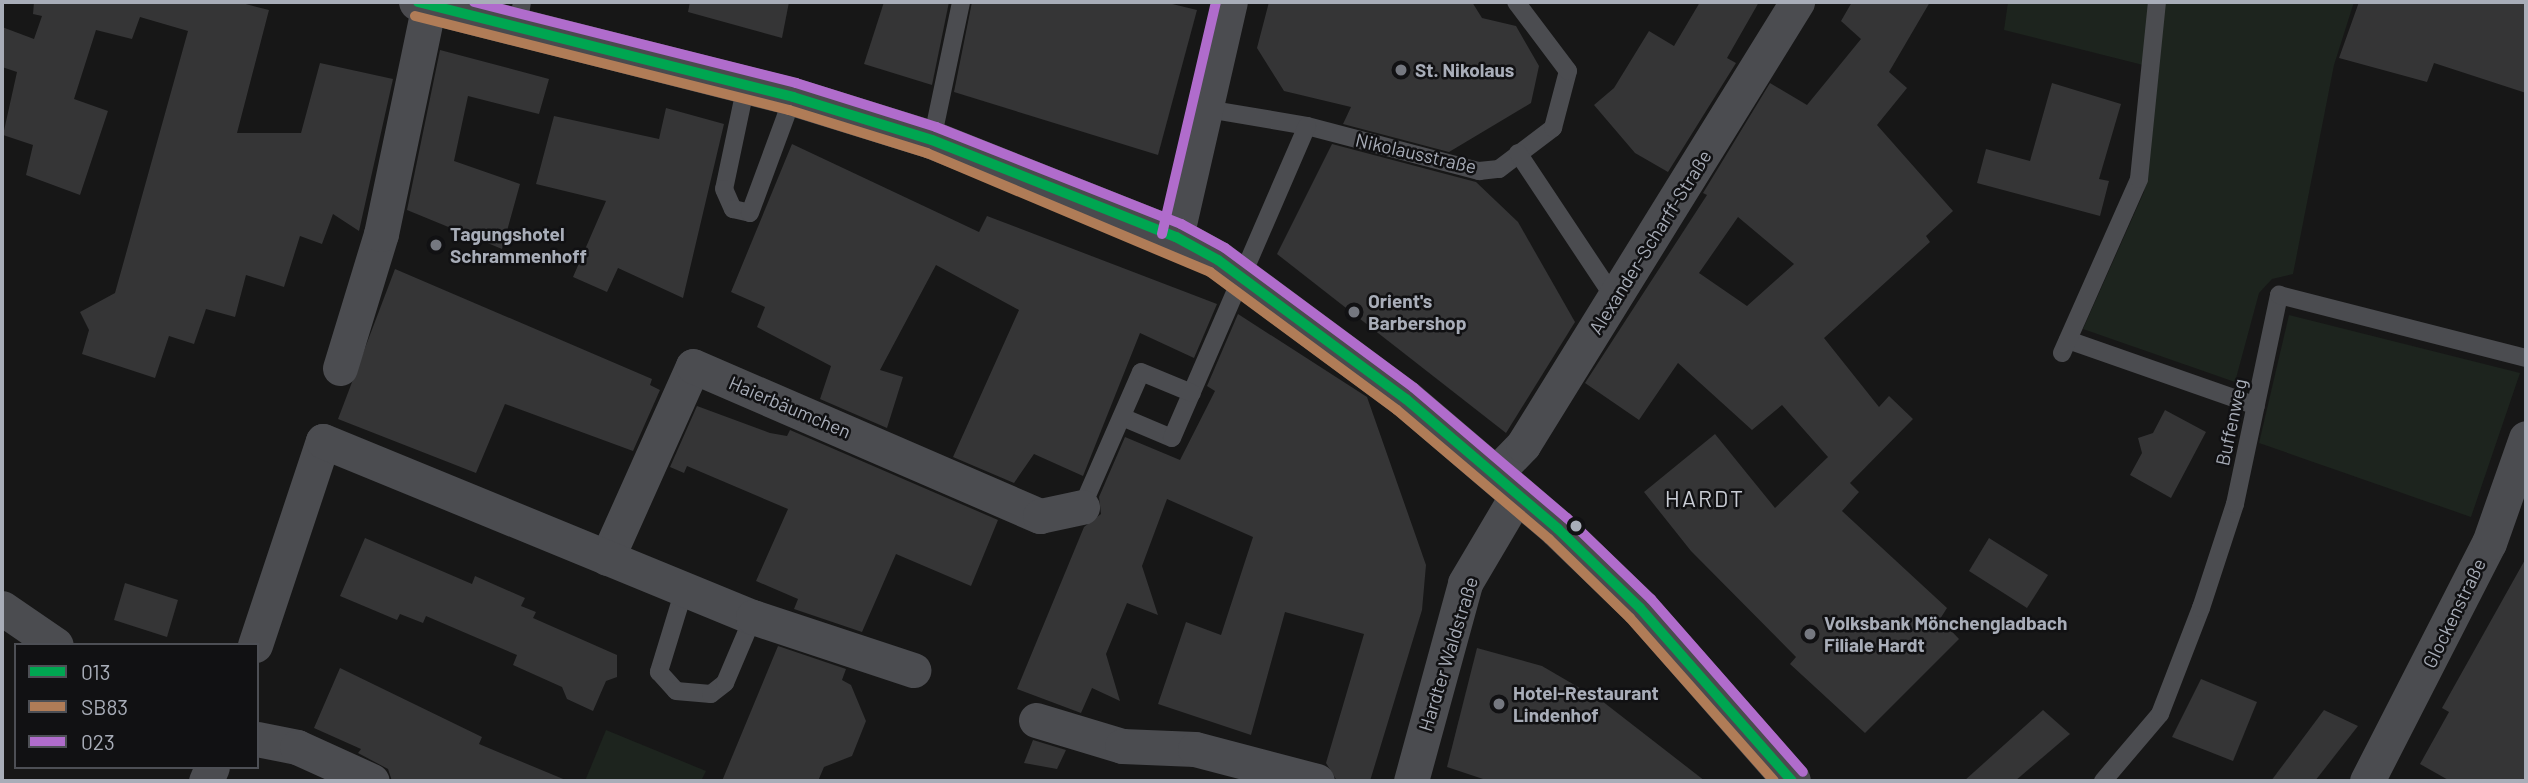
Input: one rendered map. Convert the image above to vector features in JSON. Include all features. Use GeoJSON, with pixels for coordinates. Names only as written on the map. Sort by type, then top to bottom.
{"type":"FeatureCollection","features":[{"type":"Feature","properties":{"kind":"main road"},"geometry":{"type":"LineString","coordinates":[[423,3],[520,15],[932,140],[1176,237],[1244,276],[1506,485],[1640,608],[1792,781]]}},
{"type":"Feature","properties":{"kind":"street"},"geometry":{"type":"LineString","coordinates":[[1176,237],[1230,2]]}},
{"type":"Feature","properties":{"kind":"street","name":"Alexander-Scharff-Straße"},"geometry":{"type":"LineString","coordinates":[[1506,485],[1522,445],[1797,2]]}},
{"type":"Feature","properties":{"kind":"street"},"geometry":{"type":"LineString","coordinates":[[340,368],[381,234],[423,3]]}},
{"type":"Feature","properties":{"kind":"street","name":"Haierbäumchen"},"geometry":{"type":"LineString","coordinates":[[607,558],[694,366],[1040,516],[1082,507]]}},
{"type":"Feature","properties":{"kind":"street","name":"Glockenstraße"},"geometry":{"type":"LineString","coordinates":[[2367,781],[2489,542],[2526,438]]}},
{"type":"Feature","properties":{"kind":"street"},"geometry":{"type":"LineString","coordinates":[[256,643],[323,441],[752,617],[913,670]]}},
{"type":"Feature","properties":{"kind":"street","name":"Hardter Waldstraße"},"geometry":{"type":"LineString","coordinates":[[1411,781],[1465,583],[1506,485]]}},
{"type":"Feature","properties":{"kind":"street"},"geometry":{"type":"LineString","coordinates":[[2,608],[54,643]]}},
{"type":"Feature","properties":{"kind":"street"},"geometry":{"type":"LineString","coordinates":[[1036,720],[1122,747],[1195,749],[1317,781]]}},
{"type":"Feature","properties":{"kind":"street"},"geometry":{"type":"LineString","coordinates":[[259,739],[297,747],[372,781]]}},
{"type":"Feature","properties":{"kind":"lane"},"geometry":{"type":"LineString","coordinates":[[932,140],[961,2]]}},
{"type":"Feature","properties":{"kind":"lane","name":"Nikolausstraße"},"geometry":{"type":"LineString","coordinates":[[1207,109],[1307,126],[1479,171],[1500,169],[1553,128],[1568,71],[1516,2]]}},
{"type":"Feature","properties":{"kind":"lane"},"geometry":{"type":"LineString","coordinates":[[2157,2],[2139,179],[2065,347],[2256,406]]}},
{"type":"Feature","properties":{"kind":"lane"},"geometry":{"type":"LineString","coordinates":[[746,85],[724,188],[733,209],[750,214],[793,97]]}},
{"type":"Feature","properties":{"kind":"lane"},"geometry":{"type":"LineString","coordinates":[[1122,417],[1172,438],[1307,126]]}},
{"type":"Feature","properties":{"kind":"lane"},"geometry":{"type":"LineString","coordinates":[[1518,153],[1615,299]]}},
{"type":"Feature","properties":{"kind":"lane","name":"Buffenweg"},"geometry":{"type":"LineString","coordinates":[[2103,781],[2160,714],[2235,505],[2278,295],[2526,358]]}},
{"type":"Feature","properties":{"kind":"lane"},"geometry":{"type":"LineString","coordinates":[[1082,507],[1141,372],[1192,393]]}},
{"type":"Feature","properties":{"kind":"lane"},"geometry":{"type":"LineString","coordinates":[[684,590],[659,673],[676,691],[711,694],[725,683],[752,617]]}},
{"type":"Feature","properties":{"kind":"shaded area"},"geometry":{"type":"Polygon","coordinates":[[[2008,2],[2354,2],[2334,65],[2293,274],[2272,279],[2259,293],[2235,382],[2083,329],[2144,192],[2159,69],[2004,30],[2008,2]]]}},
{"type":"Feature","properties":{"kind":"shaded area"},"geometry":{"type":"Polygon","coordinates":[[[2289,315],[2520,373],[2471,517],[2259,443],[2289,315]]]}},
{"type":"Feature","properties":{"kind":"shaded area"},"geometry":{"type":"Polygon","coordinates":[[[606,730],[706,771],[701,781],[585,781],[606,730]]]}},
{"type":"Feature","properties":{"kind":"building"},"geometry":{"type":"Polygon","coordinates":[[[34,2],[238,2],[269,10],[237,133],[301,133],[320,63],[393,79],[359,231],[333,214],[322,244],[300,236],[284,287],[246,275],[235,317],[206,309],[194,344],[169,336],[155,378],[82,354],[89,330],[80,312],[115,293],[188,31],[140,17],[132,39],[96,30],[74,99],[108,111],[80,195],[26,175],[33,145],[3,135],[17,72],[2,67],[2,27],[34,39],[42,16],[33,14],[34,2]]]}},
{"type":"Feature","properties":{"kind":"building"},"geometry":{"type":"Polygon","coordinates":[[[690,2],[789,2],[782,38],[688,12],[690,2]]]}},
{"type":"Feature","properties":{"kind":"building"},"geometry":{"type":"Polygon","coordinates":[[[884,2],[949,2],[932,85],[864,64],[884,2]]]}},
{"type":"Feature","properties":{"kind":"building"},"geometry":{"type":"Polygon","coordinates":[[[972,2],[1164,2],[1197,10],[1158,155],[954,92],[972,2]]]}},
{"type":"Feature","properties":{"kind":"building","name":"St. Nikolaus"},"geometry":{"type":"Polygon","coordinates":[[[1269,2],[1472,2],[1482,18],[1516,26],[1539,66],[1531,103],[1449,152],[1343,124],[1351,107],[1284,91],[1257,48],[1269,2]]]}},
{"type":"Feature","properties":{"kind":"building"},"geometry":{"type":"Polygon","coordinates":[[[1700,2],[1759,2],[1727,58],[1736,63],[1668,172],[1635,153],[1594,105],[1614,88],[1649,31],[1674,46],[1700,2]]]}},
{"type":"Feature","properties":{"kind":"building"},"geometry":{"type":"Polygon","coordinates":[[[1852,2],[1930,2],[1889,72],[1907,88],[1877,125],[1953,211],[1926,236],[1930,242],[1824,338],[1879,407],[1889,396],[1913,419],[1850,483],[1859,492],[1842,511],[1947,608],[1940,619],[1959,639],[1865,733],[1790,664],[1796,657],[1691,551],[1644,492],[1715,434],[1775,508],[1828,457],[1782,405],[1752,430],[1678,363],[1639,420],[1585,383],[1707,195],[1703,193],[1770,83],[1807,105],[1861,39],[1841,21],[1852,2]],[[1738,217],[1699,273],[1747,306],[1794,264],[1738,217]]]}},
{"type":"Feature","properties":{"kind":"building"},"geometry":{"type":"Polygon","coordinates":[[[2359,2],[2526,2],[2526,93],[2434,63],[2427,82],[2339,58],[2359,2]]]}},
{"type":"Feature","properties":{"kind":"building"},"geometry":{"type":"Polygon","coordinates":[[[440,50],[549,79],[539,114],[468,96],[454,161],[520,184],[502,249],[407,210],[440,50]]]}},
{"type":"Feature","properties":{"kind":"building"},"geometry":{"type":"Polygon","coordinates":[[[2052,83],[2121,104],[2099,179],[2109,181],[2100,216],[1977,183],[1986,149],[2030,161],[2052,83]]]}},
{"type":"Feature","properties":{"kind":"building"},"geometry":{"type":"Polygon","coordinates":[[[666,108],[724,124],[683,298],[618,268],[607,292],[573,277],[606,201],[536,184],[554,116],[659,139],[666,108]]]}},
{"type":"Feature","properties":{"kind":"building"},"geometry":{"type":"Polygon","coordinates":[[[792,144],[979,232],[987,216],[1217,304],[1194,358],[1140,333],[1083,476],[1034,454],[1014,483],[953,457],[1019,310],[936,265],[880,370],[903,377],[887,428],[820,399],[831,366],[757,327],[765,307],[731,292],[792,144]]]}},
{"type":"Feature","properties":{"kind":"building"},"geometry":{"type":"Polygon","coordinates":[[[1332,144],[1476,182],[1518,222],[1575,322],[1506,433],[1277,254],[1332,144]]]}},
{"type":"Feature","properties":{"kind":"building"},"geometry":{"type":"Polygon","coordinates":[[[395,269],[652,379],[650,385],[660,390],[633,451],[505,404],[476,473],[338,419],[395,269]]]}},
{"type":"Feature","properties":{"kind":"building"},"geometry":{"type":"Polygon","coordinates":[[[1238,314],[1367,397],[1426,565],[1422,610],[1370,781],[1337,781],[1326,763],[1364,634],[1285,612],[1251,735],[1158,704],[1186,622],[1221,635],[1253,537],[1167,499],[1142,566],[1158,615],[1127,603],[1106,654],[1120,701],[1092,688],[1081,713],[1017,689],[1084,527],[1101,514],[1099,497],[1125,437],[1180,460],[1215,391],[1207,386],[1238,314]]]}},
{"type":"Feature","properties":{"kind":"building"},"geometry":{"type":"Polygon","coordinates":[[[697,406],[770,433],[787,436],[790,430],[998,520],[971,586],[896,554],[862,632],[794,609],[798,599],[756,581],[788,509],[687,466],[684,473],[670,467],[697,406]]]}},
{"type":"Feature","properties":{"kind":"building"},"geometry":{"type":"Polygon","coordinates":[[[2165,410],[2206,432],[2171,498],[2130,475],[2142,453],[2138,438],[2153,433],[2165,410]]]}},
{"type":"Feature","properties":{"kind":"building"},"geometry":{"type":"Polygon","coordinates":[[[365,538],[472,584],[475,576],[525,598],[521,606],[536,612],[533,618],[617,655],[617,677],[606,681],[593,711],[567,699],[562,687],[513,665],[517,655],[426,616],[423,623],[400,614],[397,620],[340,596],[365,538]]]}},
{"type":"Feature","properties":{"kind":"building"},"geometry":{"type":"Polygon","coordinates":[[[1989,538],[2048,575],[2027,608],[1969,571],[1989,538]]]}},
{"type":"Feature","properties":{"kind":"building"},"geometry":{"type":"Polygon","coordinates":[[[2526,558],[2526,781],[2450,781],[2420,764],[2449,712],[2442,708],[2526,558]]]}},
{"type":"Feature","properties":{"kind":"building"},"geometry":{"type":"Polygon","coordinates":[[[125,583],[178,600],[167,637],[114,620],[125,583]]]}},
{"type":"Feature","properties":{"kind":"building"},"geometry":{"type":"Polygon","coordinates":[[[778,646],[846,669],[842,680],[851,685],[866,721],[852,756],[824,767],[818,781],[722,781],[778,646]]]}},
{"type":"Feature","properties":{"kind":"building"},"geometry":{"type":"Polygon","coordinates":[[[1477,648],[1542,666],[1602,701],[1705,781],[1489,781],[1447,767],[1477,648]]]}},
{"type":"Feature","properties":{"kind":"building"},"geometry":{"type":"Polygon","coordinates":[[[340,668],[482,737],[479,744],[568,781],[392,781],[388,769],[358,753],[361,749],[314,728],[340,668]]]}},
{"type":"Feature","properties":{"kind":"building"},"geometry":{"type":"Polygon","coordinates":[[[2201,679],[2257,702],[2233,761],[2172,737],[2201,679]]]}},
{"type":"Feature","properties":{"kind":"building"},"geometry":{"type":"Polygon","coordinates":[[[2043,710],[2070,734],[2015,781],[1964,781],[2043,710]]]}},
{"type":"Feature","properties":{"kind":"building"},"geometry":{"type":"Polygon","coordinates":[[[2324,710],[2358,726],[2315,781],[2271,781],[2324,710]]]}},
{"type":"Feature","properties":{"kind":"building"},"geometry":{"type":"Polygon","coordinates":[[[1033,740],[1066,750],[1057,769],[1024,763],[1033,740]]]}},
{"type":"Feature","properties":{"kind":"transit line","name":"013"},"geometry":{"type":"LineString","coordinates":[[418,2],[793,97],[932,140],[1176,237],[1218,260],[1406,399],[1558,529],[1640,608],[1792,781]]}},
{"type":"Feature","properties":{"kind":"transit line","name":"023"},"geometry":{"type":"LineString","coordinates":[[474,2],[796,83],[936,127],[1181,224],[1225,248],[1414,388],[1567,518],[1651,599],[1803,772]]}},
{"type":"Feature","properties":{"kind":"transit line","name":"023"},"geometry":{"type":"LineString","coordinates":[[1162,234],[1216,2]]}},
{"type":"Feature","properties":{"kind":"transit line","name":"SB83"},"geometry":{"type":"LineString","coordinates":[[415,16],[789,110],[927,153],[1210,272],[1397,410],[1549,539],[1630,618],[1774,781]]}},
{"type":"Feature","properties":{"kind":"place","name":"St. Nikolaus"},"geometry":{"type":"Point","coordinates":[1401,70]}},
{"type":"Feature","properties":{"kind":"place","name":"Tagungshotel Schrammenhoff"},"geometry":{"type":"Point","coordinates":[436,245]}},
{"type":"Feature","properties":{"kind":"place","name":"Orient's Barbershop"},"geometry":{"type":"Point","coordinates":[1354,312]}},
{"type":"Feature","properties":{"kind":"place","name":"Volksbank Mönchengladbach Filiale Hardt"},"geometry":{"type":"Point","coordinates":[1810,634]}},
{"type":"Feature","properties":{"kind":"place","name":"Hotel-Restaurant Lindenhof"},"geometry":{"type":"Point","coordinates":[1499,704]}},
{"type":"Feature","properties":{"kind":"district","name":"HARDT"},"geometry":{"type":"Point","coordinates":[1705,498]}}]}
